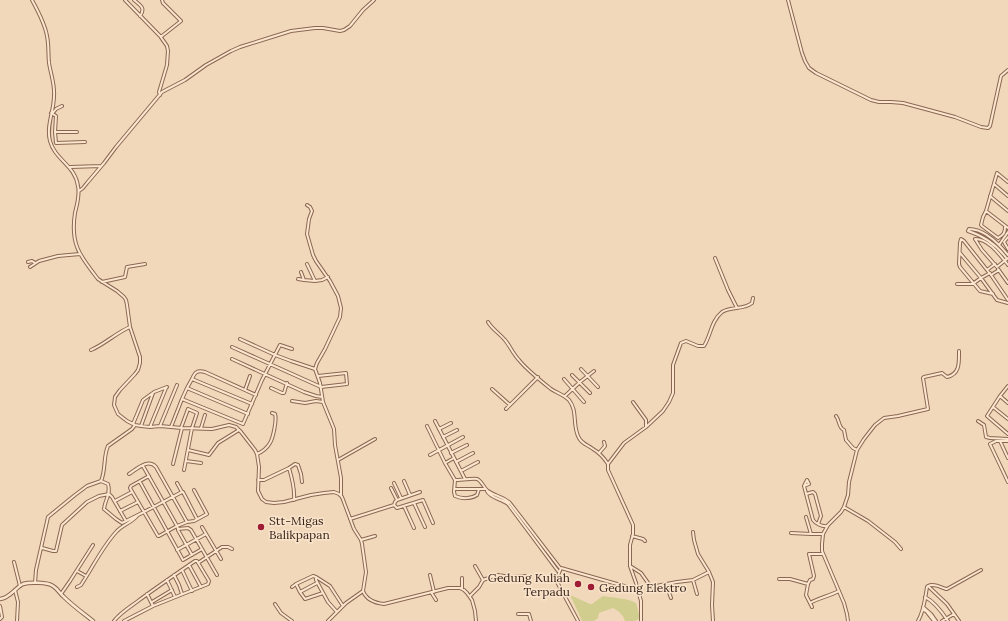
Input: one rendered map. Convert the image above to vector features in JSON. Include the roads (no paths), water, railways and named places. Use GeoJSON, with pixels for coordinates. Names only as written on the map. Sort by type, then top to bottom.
{"type":"FeatureCollection","features":[{"type":"Feature","properties":{"kind":"street"},"geometry":{"type":"LineString","coordinates":[[32,0],[47,34],[49,63],[53,83],[54,94],[49,125],[49,140],[56,152],[70,167],[76,178],[79,191],[74,222],[75,242],[80,254],[98,279],[124,297],[127,305],[130,327],[140,357],[140,366],[136,374],[115,397],[115,408],[118,414],[134,425],[141,426],[215,428],[229,425],[239,429],[257,454],[259,467],[258,493],[264,501],[274,503],[334,492],[341,496]]}},
{"type":"Feature","properties":{"kind":"street"},"geometry":{"type":"LineString","coordinates":[[125,0],[166,44],[168,51],[167,65],[159,92],[160,95]]}},
{"type":"Feature","properties":{"kind":"street"},"geometry":{"type":"LineString","coordinates":[[134,0],[143,12],[140,16]]}},
{"type":"Feature","properties":{"kind":"street"},"geometry":{"type":"LineString","coordinates":[[160,36],[181,21],[163,4],[162,0]]}},
{"type":"Feature","properties":{"kind":"street"},"geometry":{"type":"LineString","coordinates":[[79,191],[102,166],[116,147],[166,89],[185,80],[231,50],[240,47],[291,31],[323,28],[340,31],[344,30],[350,26],[363,10],[374,0]]}},
{"type":"Feature","properties":{"kind":"street"},"geometry":{"type":"LineString","coordinates":[[788,0],[802,53],[809,68],[816,73],[871,100],[881,103],[903,103],[955,117],[981,127],[988,128],[990,126],[1001,76],[1008,70]]}},
{"type":"Feature","properties":{"kind":"street"},"geometry":{"type":"LineString","coordinates":[[52,113],[62,106]]}},
{"type":"Feature","properties":{"kind":"street"},"geometry":{"type":"LineString","coordinates":[[52,113],[56,116],[56,143],[85,142]]}},
{"type":"Feature","properties":{"kind":"street"},"geometry":{"type":"LineString","coordinates":[[55,132],[77,132]]}},
{"type":"Feature","properties":{"kind":"street"},"geometry":{"type":"LineString","coordinates":[[70,167],[102,166]]}},
{"type":"Feature","properties":{"kind":"street"},"geometry":{"type":"LineString","coordinates":[[986,211],[1007,227],[1004,233],[998,238],[981,224],[997,173],[1008,182]]}},
{"type":"Feature","properties":{"kind":"street"},"geometry":{"type":"LineString","coordinates":[[994,184],[1008,196]]}},
{"type":"Feature","properties":{"kind":"street"},"geometry":{"type":"LineString","coordinates":[[990,196],[1008,211]]}},
{"type":"Feature","properties":{"kind":"street"},"geometry":{"type":"LineString","coordinates":[[306,205],[310,207],[312,211],[309,219],[307,234],[313,255],[328,277],[341,303],[342,310],[336,326],[315,369],[321,387],[323,402],[334,429],[335,445],[341,478],[341,496],[354,529],[361,540],[366,569],[362,591],[343,606],[328,621]]}},
{"type":"Feature","properties":{"kind":"street"},"geometry":{"type":"LineString","coordinates":[[1008,255],[987,236],[974,229],[968,230],[969,232],[973,232],[986,238],[998,246],[1007,260],[1008,265]]}},
{"type":"Feature","properties":{"kind":"street"},"geometry":{"type":"LineString","coordinates":[[998,246],[1008,232]]}},
{"type":"Feature","properties":{"kind":"street"},"geometry":{"type":"LineString","coordinates":[[1008,237],[1004,242],[1008,249]]}},
{"type":"Feature","properties":{"kind":"street"},"geometry":{"type":"LineString","coordinates":[[993,294],[980,291],[962,270],[959,264],[960,240],[963,239],[991,274],[1008,300]]}},
{"type":"Feature","properties":{"kind":"street"},"geometry":{"type":"LineString","coordinates":[[1007,260],[987,243],[982,240],[975,239],[1008,283]]}},
{"type":"Feature","properties":{"kind":"street"},"geometry":{"type":"LineString","coordinates":[[960,252],[997,300],[1008,303]]}},
{"type":"Feature","properties":{"kind":"street"},"geometry":{"type":"LineString","coordinates":[[30,267],[39,261],[60,256],[80,254]]}},
{"type":"Feature","properties":{"kind":"street"},"geometry":{"type":"LineString","coordinates":[[715,258],[737,308]]}},
{"type":"Feature","properties":{"kind":"street"},"geometry":{"type":"LineString","coordinates":[[957,284],[974,284],[981,278],[991,274],[1007,260]]}},
{"type":"Feature","properties":{"kind":"street"},"geometry":{"type":"LineString","coordinates":[[28,262],[32,261],[35,263]]}},
{"type":"Feature","properties":{"kind":"street"},"geometry":{"type":"LineString","coordinates":[[102,282],[125,277],[127,267],[145,264]]}},
{"type":"Feature","properties":{"kind":"street"},"geometry":{"type":"LineString","coordinates":[[308,264],[315,281]]}},
{"type":"Feature","properties":{"kind":"street"},"geometry":{"type":"LineString","coordinates":[[987,270],[995,264]]}},
{"type":"Feature","properties":{"kind":"street"},"geometry":{"type":"LineString","coordinates":[[301,272],[304,280]]}},
{"type":"Feature","properties":{"kind":"street"},"geometry":{"type":"LineString","coordinates":[[298,279],[315,281],[328,277]]}},
{"type":"Feature","properties":{"kind":"street"},"geometry":{"type":"LineString","coordinates":[[608,464],[624,443],[646,427],[663,411],[672,398],[674,389],[672,379],[673,365],[681,343],[686,341],[698,346],[704,346],[714,322],[724,311],[746,307],[751,304],[753,298]]}},
{"type":"Feature","properties":{"kind":"street"},"geometry":{"type":"LineString","coordinates":[[488,322],[506,342],[519,361],[552,390],[565,396],[572,406],[576,431],[579,438],[584,444],[599,453],[608,464],[608,470],[632,522],[633,528],[630,545],[630,566],[638,590],[642,621]]}},
{"type":"Feature","properties":{"kind":"street"},"geometry":{"type":"LineString","coordinates":[[91,350],[104,344],[130,327]]}},
{"type":"Feature","properties":{"kind":"street"},"geometry":{"type":"LineString","coordinates":[[240,338],[275,355],[315,369]]}},
{"type":"Feature","properties":{"kind":"street"},"geometry":{"type":"LineString","coordinates":[[182,399],[243,424],[265,373],[280,345],[292,349]]}},
{"type":"Feature","properties":{"kind":"street"},"geometry":{"type":"LineString","coordinates":[[232,347],[321,387],[347,384],[346,372],[318,376]]}},
{"type":"Feature","properties":{"kind":"street"},"geometry":{"type":"LineString","coordinates":[[848,621],[839,591],[823,554],[822,544],[823,534],[827,526],[844,507],[848,495],[848,482],[857,450],[870,431],[881,419],[928,409],[923,378],[942,373],[947,377],[952,375],[957,370],[959,352]]}},
{"type":"Feature","properties":{"kind":"street"},"geometry":{"type":"LineString","coordinates":[[232,359],[310,394],[322,397]]}},
{"type":"Feature","properties":{"kind":"street"},"geometry":{"type":"LineString","coordinates":[[581,369],[598,387]]}},
{"type":"Feature","properties":{"kind":"street"},"geometry":{"type":"LineString","coordinates":[[565,396],[594,371]]}},
{"type":"Feature","properties":{"kind":"street"},"geometry":{"type":"LineString","coordinates":[[171,427],[195,372],[204,372],[256,395]]}},
{"type":"Feature","properties":{"kind":"street"},"geometry":{"type":"LineString","coordinates":[[572,375],[590,393]]}},
{"type":"Feature","properties":{"kind":"street"},"geometry":{"type":"LineString","coordinates":[[245,390],[250,376]]}},
{"type":"Feature","properties":{"kind":"street"},"geometry":{"type":"LineString","coordinates":[[506,409],[538,378]]}},
{"type":"Feature","properties":{"kind":"street"},"geometry":{"type":"LineString","coordinates":[[192,379],[252,404]]}},
{"type":"Feature","properties":{"kind":"street"},"geometry":{"type":"LineString","coordinates":[[564,379],[584,402]]}},
{"type":"Feature","properties":{"kind":"street"},"geometry":{"type":"LineString","coordinates":[[271,388],[284,393],[287,383]]}},
{"type":"Feature","properties":{"kind":"street"},"geometry":{"type":"LineString","coordinates":[[160,426],[176,385]]}},
{"type":"Feature","properties":{"kind":"street"},"geometry":{"type":"LineString","coordinates":[[1008,386],[987,416],[1008,434]]}},
{"type":"Feature","properties":{"kind":"street"},"geometry":{"type":"LineString","coordinates":[[101,481],[103,478],[104,462],[108,446],[132,429],[143,400],[154,392],[167,387],[150,427]]}},
{"type":"Feature","properties":{"kind":"street"},"geometry":{"type":"LineString","coordinates":[[187,388],[248,414]]}},
{"type":"Feature","properties":{"kind":"street"},"geometry":{"type":"LineString","coordinates":[[492,388],[510,405]]}},
{"type":"Feature","properties":{"kind":"street"},"geometry":{"type":"LineString","coordinates":[[141,426],[154,392]]}},
{"type":"Feature","properties":{"kind":"street"},"geometry":{"type":"LineString","coordinates":[[1000,396],[1008,403]]}},
{"type":"Feature","properties":{"kind":"street"},"geometry":{"type":"LineString","coordinates":[[292,401],[302,403],[316,401],[323,402]]}},
{"type":"Feature","properties":{"kind":"street"},"geometry":{"type":"LineString","coordinates":[[633,402],[646,420],[646,427]]}},
{"type":"Feature","properties":{"kind":"street"},"geometry":{"type":"LineString","coordinates":[[993,407],[1008,420]]}},
{"type":"Feature","properties":{"kind":"street"},"geometry":{"type":"LineString","coordinates":[[173,464],[181,428],[188,409],[197,413],[192,428],[184,470]]}},
{"type":"Feature","properties":{"kind":"street"},"geometry":{"type":"LineString","coordinates":[[257,454],[264,450],[271,441],[276,424],[275,414],[272,412]]}},
{"type":"Feature","properties":{"kind":"street"},"geometry":{"type":"LineString","coordinates":[[201,428],[205,415]]}},
{"type":"Feature","properties":{"kind":"street"},"geometry":{"type":"LineString","coordinates":[[836,416],[840,428],[844,430],[846,440],[853,448],[857,450]]}},
{"type":"Feature","properties":{"kind":"street"},"geometry":{"type":"LineString","coordinates":[[435,421],[465,479]]}},
{"type":"Feature","properties":{"kind":"street"},"geometry":{"type":"LineString","coordinates":[[978,421],[984,425],[986,436],[990,438],[1008,440]]}},
{"type":"Feature","properties":{"kind":"street"},"geometry":{"type":"LineString","coordinates":[[439,429],[452,423]]}},
{"type":"Feature","properties":{"kind":"street"},"geometry":{"type":"LineString","coordinates":[[427,426],[455,480],[455,496],[473,498],[477,496],[480,489]]}},
{"type":"Feature","properties":{"kind":"street"},"geometry":{"type":"LineString","coordinates":[[188,450],[209,455],[218,443],[239,429]]}},
{"type":"Feature","properties":{"kind":"street"},"geometry":{"type":"LineString","coordinates":[[443,437],[457,430]]}},
{"type":"Feature","properties":{"kind":"street"},"geometry":{"type":"LineString","coordinates":[[430,455],[463,437]]}},
{"type":"Feature","properties":{"kind":"street"},"geometry":{"type":"LineString","coordinates":[[338,460],[375,439]]}},
{"type":"Feature","properties":{"kind":"street"},"geometry":{"type":"LineString","coordinates":[[1008,440],[996,441],[990,444],[1008,481]]}},
{"type":"Feature","properties":{"kind":"street"},"geometry":{"type":"LineString","coordinates":[[1000,441],[1008,458]]}},
{"type":"Feature","properties":{"kind":"street"},"geometry":{"type":"LineString","coordinates":[[599,453],[605,446],[604,442]]}},
{"type":"Feature","properties":{"kind":"street"},"geometry":{"type":"LineString","coordinates":[[451,453],[467,445]]}},
{"type":"Feature","properties":{"kind":"street"},"geometry":{"type":"LineString","coordinates":[[456,462],[473,454]]}},
{"type":"Feature","properties":{"kind":"street"},"geometry":{"type":"LineString","coordinates":[[445,463],[454,458]]}},
{"type":"Feature","properties":{"kind":"street"},"geometry":{"type":"LineString","coordinates":[[186,460],[200,463]]}},
{"type":"Feature","properties":{"kind":"street"},"geometry":{"type":"LineString","coordinates":[[461,471],[478,462]]}},
{"type":"Feature","properties":{"kind":"street"},"geometry":{"type":"LineString","coordinates":[[129,474],[148,463],[154,464],[187,522]]}},
{"type":"Feature","properties":{"kind":"street"},"geometry":{"type":"LineString","coordinates":[[258,480],[264,480],[295,464],[298,465],[302,482]]}},
{"type":"Feature","properties":{"kind":"street"},"geometry":{"type":"LineString","coordinates":[[144,466],[192,555]]}},
{"type":"Feature","properties":{"kind":"street"},"geometry":{"type":"LineString","coordinates":[[288,468],[292,482],[294,500]]}},
{"type":"Feature","properties":{"kind":"street"},"geometry":{"type":"LineString","coordinates":[[150,476],[130,487],[158,536],[177,526],[187,522],[193,522],[207,513],[194,490]]}},
{"type":"Feature","properties":{"kind":"street"},"geometry":{"type":"LineString","coordinates":[[455,480],[477,479],[489,495],[506,502],[559,572]]}},
{"type":"Feature","properties":{"kind":"street"},"geometry":{"type":"LineString","coordinates":[[35,583],[36,570],[48,517],[83,489],[94,483],[101,481],[106,482],[108,485],[109,494],[104,505],[104,509],[120,522],[126,521],[154,508],[182,492]]}},
{"type":"Feature","properties":{"kind":"street"},"geometry":{"type":"LineString","coordinates":[[404,481],[410,495]]}},
{"type":"Feature","properties":{"kind":"street"},"geometry":{"type":"LineString","coordinates":[[140,482],[183,560],[202,549]]}},
{"type":"Feature","properties":{"kind":"street"},"geometry":{"type":"LineString","coordinates":[[177,483],[198,519]]}},
{"type":"Feature","properties":{"kind":"street"},"geometry":{"type":"LineString","coordinates":[[394,483],[401,498]]}},
{"type":"Feature","properties":{"kind":"street"},"geometry":{"type":"LineString","coordinates":[[804,486],[813,520],[824,527],[827,526]]}},
{"type":"Feature","properties":{"kind":"street"},"geometry":{"type":"LineString","coordinates":[[391,488],[397,500]]}},
{"type":"Feature","properties":{"kind":"street"},"geometry":{"type":"LineString","coordinates":[[455,489],[486,489],[510,502],[560,568],[638,590]]}},
{"type":"Feature","properties":{"kind":"street"},"geometry":{"type":"LineString","coordinates":[[115,501],[132,492]]}},
{"type":"Feature","properties":{"kind":"street"},"geometry":{"type":"LineString","coordinates":[[350,519],[394,505],[394,502],[397,500],[420,492]]}},
{"type":"Feature","properties":{"kind":"street"},"geometry":{"type":"LineString","coordinates":[[806,494],[813,492],[816,494],[821,516],[818,524]]}},
{"type":"Feature","properties":{"kind":"street"},"geometry":{"type":"LineString","coordinates":[[109,494],[115,501],[126,521]]}},
{"type":"Feature","properties":{"kind":"street"},"geometry":{"type":"LineString","coordinates":[[42,548],[56,551],[60,538],[61,526],[87,502],[99,496],[109,494]]}},
{"type":"Feature","properties":{"kind":"street"},"geometry":{"type":"LineString","coordinates":[[394,505],[398,508],[423,500],[433,523]]}},
{"type":"Feature","properties":{"kind":"street"},"geometry":{"type":"LineString","coordinates":[[120,511],[138,502]]}},
{"type":"Feature","properties":{"kind":"street"},"geometry":{"type":"LineString","coordinates":[[414,503],[425,527]]}},
{"type":"Feature","properties":{"kind":"street"},"geometry":{"type":"LineString","coordinates":[[404,506],[414,528]]}},
{"type":"Feature","properties":{"kind":"street"},"geometry":{"type":"LineString","coordinates":[[844,507],[868,521],[895,542],[901,549]]}},
{"type":"Feature","properties":{"kind":"street"},"geometry":{"type":"LineString","coordinates":[[77,587],[80,585],[118,530],[138,515]]}},
{"type":"Feature","properties":{"kind":"street"},"geometry":{"type":"LineString","coordinates":[[806,517],[811,534]]}},
{"type":"Feature","properties":{"kind":"street"},"geometry":{"type":"LineString","coordinates":[[202,527],[221,559]]}},
{"type":"Feature","properties":{"kind":"street"},"geometry":{"type":"LineString","coordinates":[[178,530],[190,529],[217,575]]}},
{"type":"Feature","properties":{"kind":"street"},"geometry":{"type":"LineString","coordinates":[[693,532],[698,554],[713,582],[713,621]]}},
{"type":"Feature","properties":{"kind":"street"},"geometry":{"type":"LineString","coordinates":[[791,533],[823,534]]}},
{"type":"Feature","properties":{"kind":"street"},"geometry":{"type":"LineString","coordinates":[[178,550],[206,534]]}},
{"type":"Feature","properties":{"kind":"street"},"geometry":{"type":"LineString","coordinates":[[361,540],[375,536]]}},
{"type":"Feature","properties":{"kind":"street"},"geometry":{"type":"LineString","coordinates":[[632,536],[643,539],[645,542]]}},
{"type":"Feature","properties":{"kind":"street"},"geometry":{"type":"LineString","coordinates":[[61,594],[93,545]]}},
{"type":"Feature","properties":{"kind":"street"},"geometry":{"type":"LineString","coordinates":[[114,621],[123,612],[147,594],[189,565],[196,561],[198,563],[224,547],[232,549]]}},
{"type":"Feature","properties":{"kind":"street"},"geometry":{"type":"LineString","coordinates":[[812,607],[806,595],[808,584],[814,576],[809,554],[823,554]]}},
{"type":"Feature","properties":{"kind":"street"},"geometry":{"type":"LineString","coordinates":[[14,562],[20,586]]}},
{"type":"Feature","properties":{"kind":"street"},"geometry":{"type":"LineString","coordinates":[[124,621],[153,606],[207,585],[209,583],[198,563]]}},
{"type":"Feature","properties":{"kind":"street"},"geometry":{"type":"LineString","coordinates":[[189,565],[201,587]]}},
{"type":"Feature","properties":{"kind":"street"},"geometry":{"type":"LineString","coordinates":[[475,566],[483,580]]}},
{"type":"Feature","properties":{"kind":"street"},"geometry":{"type":"LineString","coordinates":[[630,566],[642,573],[651,587],[693,580],[709,572]]}},
{"type":"Feature","properties":{"kind":"street"},"geometry":{"type":"LineString","coordinates":[[560,568],[557,582],[578,621]]}},
{"type":"Feature","properties":{"kind":"street"},"geometry":{"type":"LineString","coordinates":[[182,570],[192,591]]}},
{"type":"Feature","properties":{"kind":"street"},"geometry":{"type":"LineString","coordinates":[[928,586],[933,585],[947,589],[981,570]]}},
{"type":"Feature","properties":{"kind":"street"},"geometry":{"type":"LineString","coordinates":[[77,571],[86,576]]}},
{"type":"Feature","properties":{"kind":"street"},"geometry":{"type":"LineString","coordinates":[[174,575],[182,594]]}},
{"type":"Feature","properties":{"kind":"street"},"geometry":{"type":"LineString","coordinates":[[430,575],[432,592],[436,600]]}},
{"type":"Feature","properties":{"kind":"street"},"geometry":{"type":"LineString","coordinates":[[470,596],[479,587],[483,580],[497,575],[512,577],[525,576]]}},
{"type":"Feature","properties":{"kind":"street"},"geometry":{"type":"LineString","coordinates":[[292,587],[313,576],[316,577],[330,586],[343,606]]}},
{"type":"Feature","properties":{"kind":"street"},"geometry":{"type":"LineString","coordinates":[[316,577],[315,579],[328,602],[337,612]]}},
{"type":"Feature","properties":{"kind":"street"},"geometry":{"type":"LineString","coordinates":[[462,578],[462,589]]}},
{"type":"Feature","properties":{"kind":"street"},"geometry":{"type":"LineString","coordinates":[[779,579],[790,579],[808,584]]}},
{"type":"Feature","properties":{"kind":"street"},"geometry":{"type":"LineString","coordinates":[[167,580],[175,597]]}},
{"type":"Feature","properties":{"kind":"street"},"geometry":{"type":"LineString","coordinates":[[693,580],[697,594]]}},
{"type":"Feature","properties":{"kind":"street"},"geometry":{"type":"LineString","coordinates":[[0,599],[6,598],[20,586],[25,584],[35,583],[52,585],[92,621]]}},
{"type":"Feature","properties":{"kind":"street"},"geometry":{"type":"LineString","coordinates":[[300,592],[317,583]]}},
{"type":"Feature","properties":{"kind":"street"},"geometry":{"type":"LineString","coordinates":[[296,584],[305,599],[323,593]]}},
{"type":"Feature","properties":{"kind":"street"},"geometry":{"type":"LineString","coordinates":[[666,584],[671,598]]}},
{"type":"Feature","properties":{"kind":"street"},"geometry":{"type":"LineString","coordinates":[[918,621],[923,608],[928,586]]}},
{"type":"Feature","properties":{"kind":"street"},"geometry":{"type":"LineString","coordinates":[[928,586],[940,596],[959,621]]}},
{"type":"Feature","properties":{"kind":"street"},"geometry":{"type":"LineString","coordinates":[[362,591],[364,595],[371,600],[384,604],[416,595],[455,587],[462,589],[470,596],[475,609],[476,621]]}},
{"type":"Feature","properties":{"kind":"street"},"geometry":{"type":"LineString","coordinates":[[15,590],[18,602],[17,621]]}},
{"type":"Feature","properties":{"kind":"street"},"geometry":{"type":"LineString","coordinates":[[152,602],[172,590]]}},
{"type":"Feature","properties":{"kind":"street"},"geometry":{"type":"LineString","coordinates":[[810,603],[839,591]]}},
{"type":"Feature","properties":{"kind":"street"},"geometry":{"type":"LineString","coordinates":[[147,594],[153,606]]}},
{"type":"Feature","properties":{"kind":"street"},"geometry":{"type":"LineString","coordinates":[[925,597],[934,603],[947,620]]}},
{"type":"Feature","properties":{"kind":"street"},"geometry":{"type":"LineString","coordinates":[[275,604],[281,613],[292,621]]}},
{"type":"Feature","properties":{"kind":"street"},"geometry":{"type":"LineString","coordinates":[[0,606],[2,617],[0,619]]}},
{"type":"Feature","properties":{"kind":"street"},"geometry":{"type":"LineString","coordinates":[[923,608],[935,621]]}},
{"type":"Feature","properties":{"kind":"street"},"geometry":{"type":"LineString","coordinates":[[518,614],[529,614],[530,621]]}},
{"type":"Feature","properties":{"kind":"street"},"geometry":{"type":"LineString","coordinates":[[942,621],[947,620],[954,614]]}},
{"type":"Feature","properties":{"kind":"place","name":"Stt-Migas Balikpapan"},"geometry":{"type":"Point","coordinates":[261,527]}},
{"type":"Feature","properties":{"kind":"place","name":"Gedung Kuliah Terpadu"},"geometry":{"type":"Point","coordinates":[578,584]}},
{"type":"Feature","properties":{"kind":"place","name":"Gedung Elektro"},"geometry":{"type":"Point","coordinates":[591,587]}}]}
